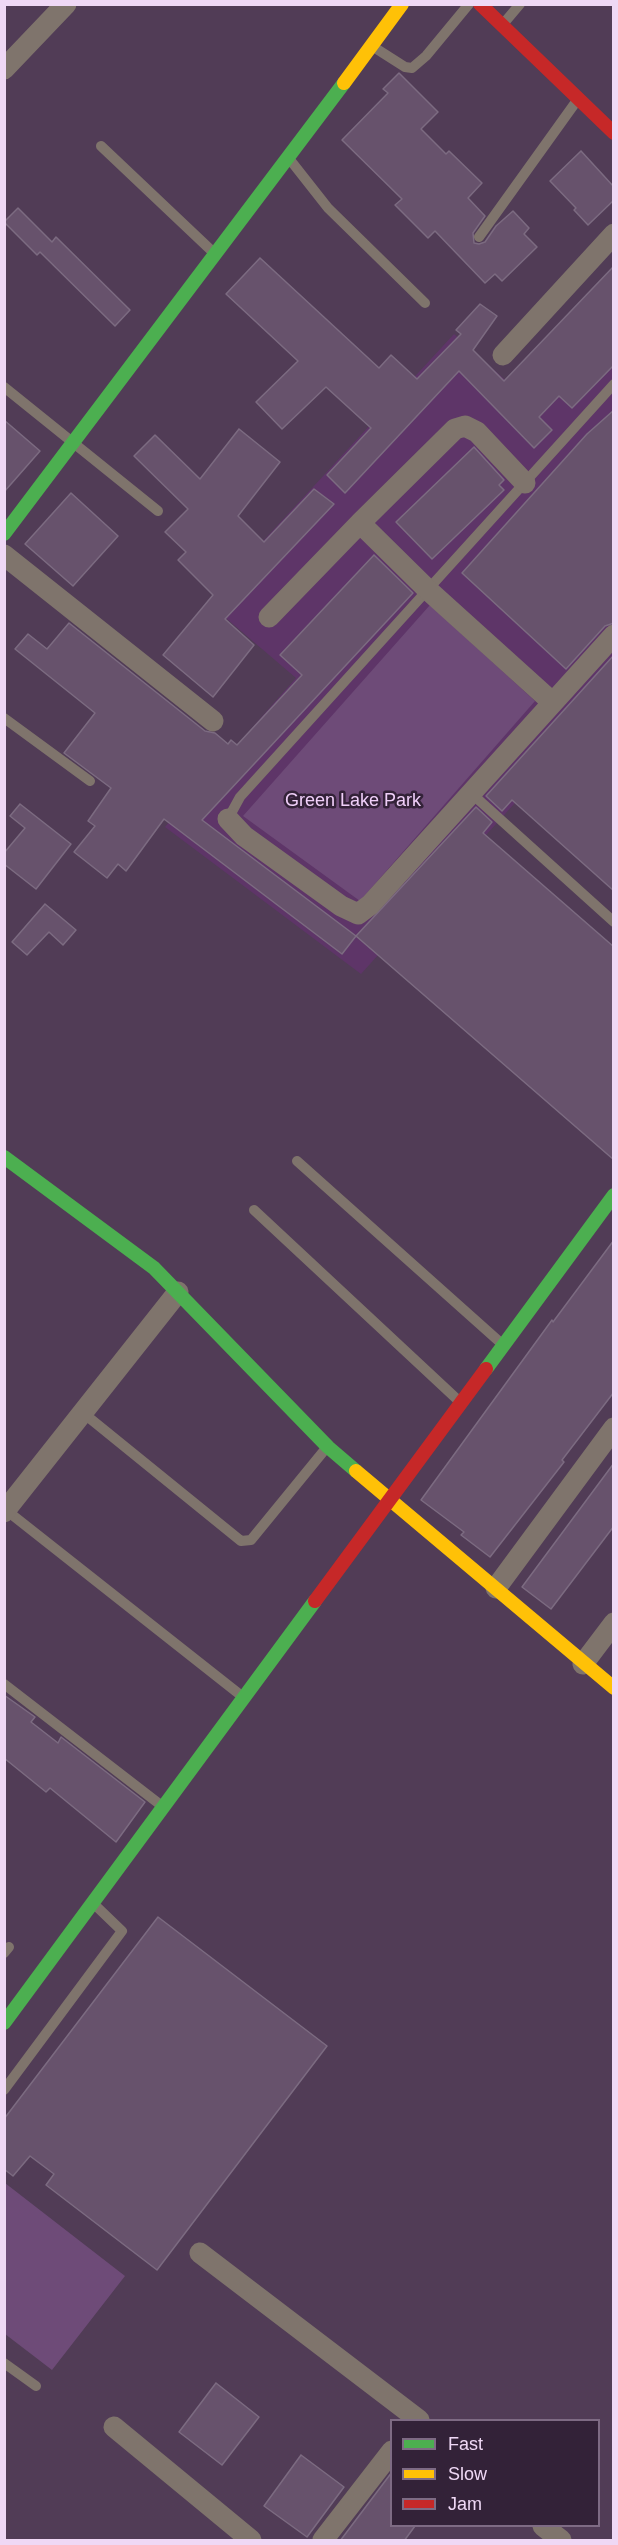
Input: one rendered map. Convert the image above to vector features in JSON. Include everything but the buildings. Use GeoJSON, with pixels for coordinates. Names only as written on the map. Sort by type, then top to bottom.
{"type":"FeatureCollection","features":[{"type":"Feature","properties":{"kind":"street"},"geometry":{"type":"LineString","coordinates":[[4,69],[66,4]]}},
{"type":"Feature","properties":{"kind":"street"},"geometry":{"type":"LineString","coordinates":[[4,534],[216,255],[402,4]]}},
{"type":"Feature","properties":{"kind":"street"},"geometry":{"type":"LineString","coordinates":[[480,4],[614,133]]}},
{"type":"Feature","properties":{"kind":"street"},"geometry":{"type":"LineString","coordinates":[[503,355],[614,234]]}},
{"type":"Feature","properties":{"kind":"street"},"geometry":{"type":"LineString","coordinates":[[269,617],[455,429],[465,426],[477,432],[525,483]]}},
{"type":"Feature","properties":{"kind":"street"},"geometry":{"type":"LineString","coordinates":[[360,523],[428,590],[552,702]]}},
{"type":"Feature","properties":{"kind":"street"},"geometry":{"type":"LineString","coordinates":[[4,555],[213,721]]}},
{"type":"Feature","properties":{"kind":"street"},"geometry":{"type":"LineString","coordinates":[[228,819],[254,843],[341,906],[358,914],[370,905],[614,635]]}},
{"type":"Feature","properties":{"kind":"street"},"geometry":{"type":"LineString","coordinates":[[4,1157],[154,1268],[328,1447],[614,1688]]}},
{"type":"Feature","properties":{"kind":"street"},"geometry":{"type":"LineString","coordinates":[[4,2024],[614,1195]]}},
{"type":"Feature","properties":{"kind":"street"},"geometry":{"type":"LineString","coordinates":[[7,1504],[178,1292]]}},
{"type":"Feature","properties":{"kind":"street"},"geometry":{"type":"LineString","coordinates":[[496,1588],[614,1428]]}},
{"type":"Feature","properties":{"kind":"street"},"geometry":{"type":"LineString","coordinates":[[583,1664],[614,1623]]}},
{"type":"Feature","properties":{"kind":"street"},"geometry":{"type":"LineString","coordinates":[[200,2253],[415,2419]]}},
{"type":"Feature","properties":{"kind":"street"},"geometry":{"type":"LineString","coordinates":[[114,2427],[251,2541]]}},
{"type":"Feature","properties":{"kind":"street"},"geometry":{"type":"LineString","coordinates":[[324,2541],[390,2454]]}},
{"type":"Feature","properties":{"kind":"street"},"geometry":{"type":"LineString","coordinates":[[544,2527],[561,2541]]}},
{"type":"Feature","properties":{"kind":"lane"},"geometry":{"type":"LineString","coordinates":[[372,46],[405,67],[412,68],[426,56],[469,4]]}},
{"type":"Feature","properties":{"kind":"lane"},"geometry":{"type":"LineString","coordinates":[[502,26],[520,4]]}},
{"type":"Feature","properties":{"kind":"lane"},"geometry":{"type":"LineString","coordinates":[[478,237],[578,98]]}},
{"type":"Feature","properties":{"kind":"lane"},"geometry":{"type":"LineString","coordinates":[[101,146],[216,255]]}},
{"type":"Feature","properties":{"kind":"lane"},"geometry":{"type":"LineString","coordinates":[[288,159],[328,208],[425,303]]}},
{"type":"Feature","properties":{"kind":"lane"},"geometry":{"type":"LineString","coordinates":[[228,819],[240,797],[614,384]]}},
{"type":"Feature","properties":{"kind":"lane"},"geometry":{"type":"LineString","coordinates":[[4,387],[158,512]]}},
{"type":"Feature","properties":{"kind":"lane"},"geometry":{"type":"LineString","coordinates":[[4,718],[90,781]]}},
{"type":"Feature","properties":{"kind":"lane"},"geometry":{"type":"LineString","coordinates":[[471,793],[614,922]]}},
{"type":"Feature","properties":{"kind":"lane"},"geometry":{"type":"LineString","coordinates":[[297,1161],[503,1344]]}},
{"type":"Feature","properties":{"kind":"lane"},"geometry":{"type":"LineString","coordinates":[[254,1210],[460,1402]]}},
{"type":"Feature","properties":{"kind":"lane"},"geometry":{"type":"LineString","coordinates":[[82,1412],[241,1541],[251,1540],[328,1447]]}},
{"type":"Feature","properties":{"kind":"lane"},"geometry":{"type":"LineString","coordinates":[[7,1504],[243,1697]]}},
{"type":"Feature","properties":{"kind":"lane"},"geometry":{"type":"LineString","coordinates":[[4,1684],[163,1807]]}},
{"type":"Feature","properties":{"kind":"lane"},"geometry":{"type":"LineString","coordinates":[[4,2090],[122,1930],[92,1903]]}},
{"type":"Feature","properties":{"kind":"lane"},"geometry":{"type":"LineString","coordinates":[[4,2363],[36,2386]]}},
{"type":"Feature","properties":{"kind":"shaded area"},"geometry":{"type":"Polygon","coordinates":[[[613,276],[613,694],[361,974],[165,827],[296,678],[207,602],[454,334],[513,387],[613,276]]]}},
{"type":"Feature","properties":{"kind":"green space","name":"Green Lake Park"},"geometry":{"type":"Polygon","coordinates":[[[430,605],[535,701],[360,901],[243,816],[430,605]]]}},
{"type":"Feature","properties":{"kind":"green space"},"geometry":{"type":"Polygon","coordinates":[[[5,2183],[125,2276],[52,2370],[5,2334],[5,2183]]]}},
{"type":"Feature","properties":{"kind":"traffic: fast"},"geometry":{"type":"LineString","coordinates":[[4,534],[344,83]]}},
{"type":"Feature","properties":{"kind":"traffic: fast"},"geometry":{"type":"LineString","coordinates":[[4,1157],[154,1268],[328,1447],[356,1471]]}},
{"type":"Feature","properties":{"kind":"traffic: fast"},"geometry":{"type":"LineString","coordinates":[[486,1369],[614,1195]]}},
{"type":"Feature","properties":{"kind":"traffic: fast"},"geometry":{"type":"LineString","coordinates":[[4,2023],[315,1601]]}},
{"type":"Feature","properties":{"kind":"traffic: slow"},"geometry":{"type":"LineString","coordinates":[[344,83],[402,4]]}},
{"type":"Feature","properties":{"kind":"traffic: slow"},"geometry":{"type":"LineString","coordinates":[[356,1471],[614,1688]]}},
{"type":"Feature","properties":{"kind":"traffic: jam"},"geometry":{"type":"LineString","coordinates":[[480,4],[614,133]]}},
{"type":"Feature","properties":{"kind":"traffic: jam"},"geometry":{"type":"LineString","coordinates":[[315,1601],[486,1369]]}}]}
